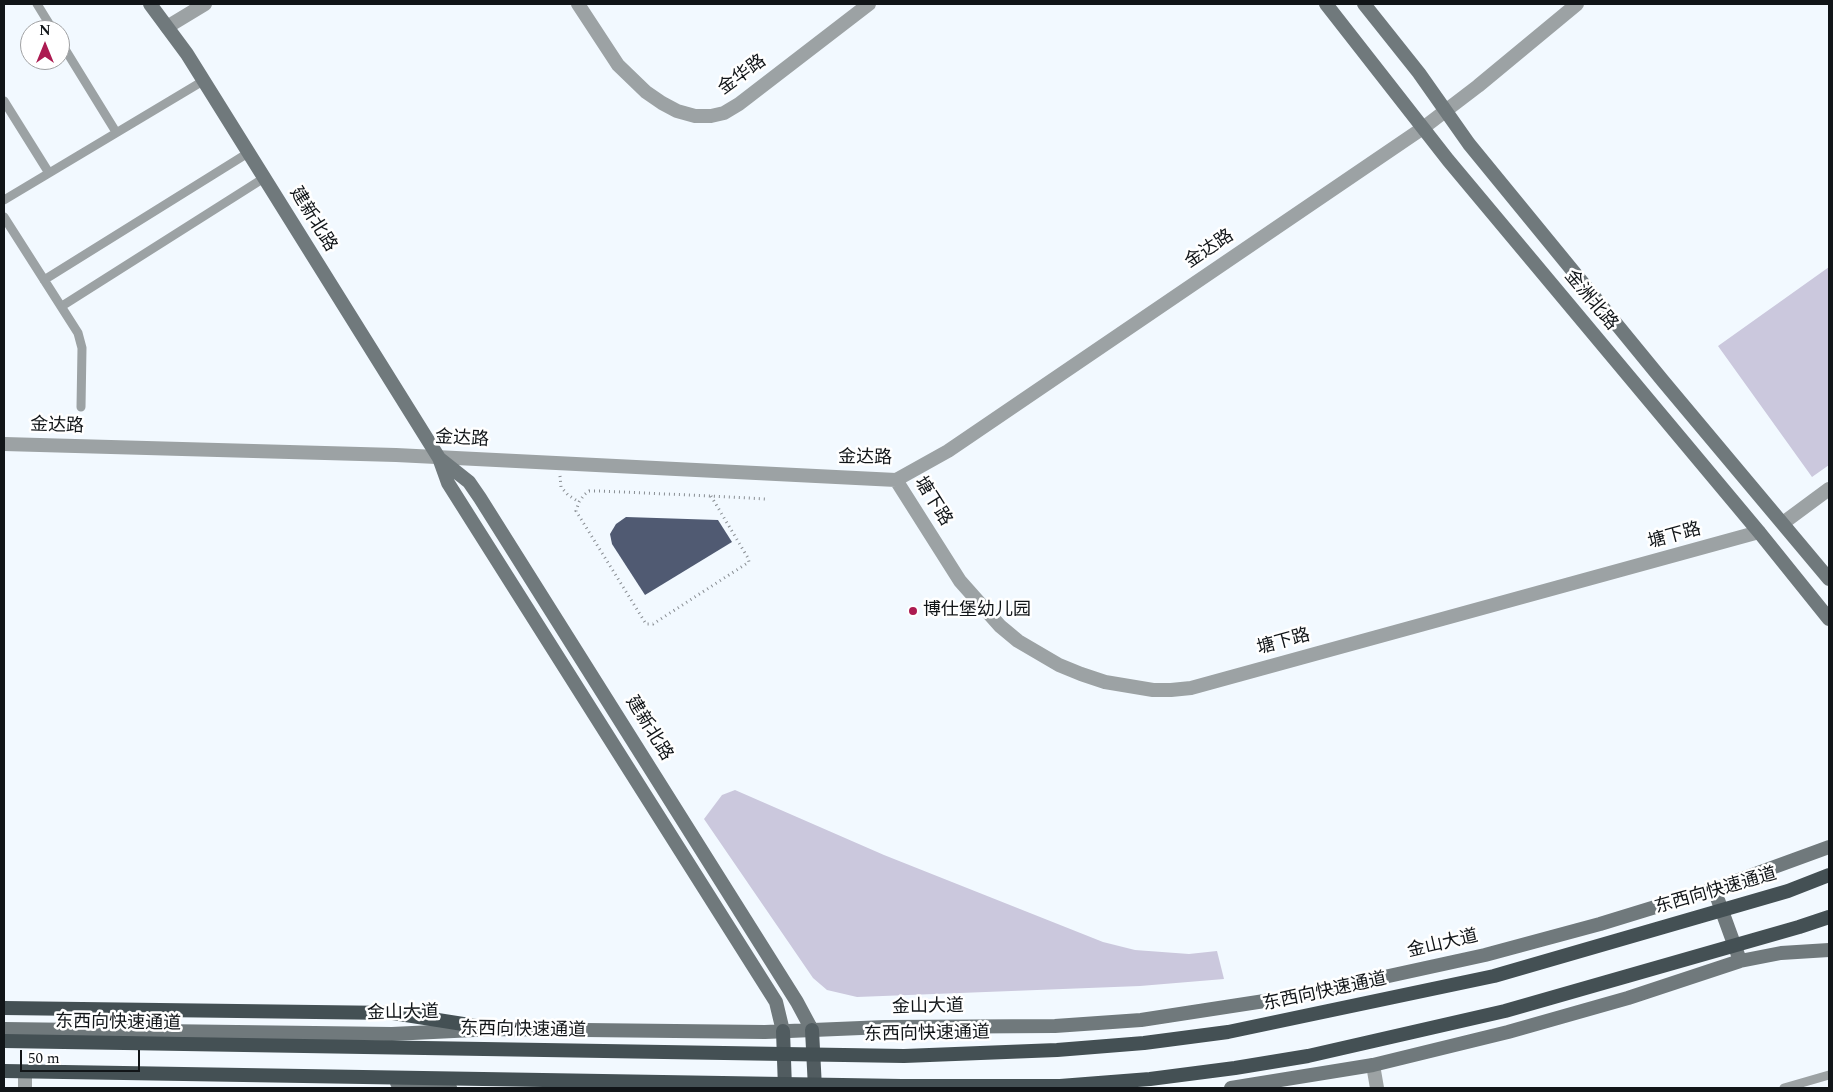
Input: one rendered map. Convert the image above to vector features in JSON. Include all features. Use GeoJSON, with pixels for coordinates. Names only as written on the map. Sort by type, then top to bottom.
{"type":"FeatureCollection","features":[{"type":"Feature","properties":{"kind":"highway","name":"东西向快速通道"},"geometry":{"type":"LineString","coordinates":[[4,1041],[904,1056],[1057,1050],[1144,1043],[1228,1032],[1494,976],[1788,891],[1829,875]]}},
{"type":"Feature","properties":{"kind":"highway"},"geometry":{"type":"LineString","coordinates":[[4,1071],[902,1086],[1060,1086],[1150,1079],[1308,1056],[1505,1011],[1799,927],[1829,916]]}},
{"type":"Feature","properties":{"kind":"highway"},"geometry":{"type":"LineString","coordinates":[[4,1008],[393,1013],[495,1029]]}},
{"type":"Feature","properties":{"kind":"main road","name":"建新北路"},"geometry":{"type":"LineString","coordinates":[[150,4],[187,54],[439,458],[448,483],[776,1002],[783,1031]]}},
{"type":"Feature","properties":{"kind":"main road","name":"金洲北路"},"geometry":{"type":"LineString","coordinates":[[1326,4],[1448,160],[1759,532],[1829,619]]}},
{"type":"Feature","properties":{"kind":"main road","name":"金洲北路"},"geometry":{"type":"LineString","coordinates":[[1364,4],[1475,151],[1829,579]]}},
{"type":"Feature","properties":{"kind":"main road","name":"建新北路"},"geometry":{"type":"LineString","coordinates":[[439,458],[469,482],[480,498],[797,1002],[812,1030]]}},
{"type":"Feature","properties":{"kind":"main road","name":"金山大道"},"geometry":{"type":"LineString","coordinates":[[4,1029],[392,1034],[495,1029],[783,1031],[1055,1026],[1141,1020],[1297,996],[1486,955],[1600,924],[1714,889],[1829,847]]}},
{"type":"Feature","properties":{"kind":"main road"},"geometry":{"type":"LineString","coordinates":[[1714,889],[1740,961]]}},
{"type":"Feature","properties":{"kind":"main road"},"geometry":{"type":"LineString","coordinates":[[1231,1088],[1374,1065],[1508,1032],[1628,998],[1740,961],[1781,953],[1829,950]]}},
{"type":"Feature","properties":{"kind":"main road"},"geometry":{"type":"LineString","coordinates":[[812,1030],[815,1088]]}},
{"type":"Feature","properties":{"kind":"main road"},"geometry":{"type":"LineString","coordinates":[[783,1031],[784,1088]]}},
{"type":"Feature","properties":{"kind":"main road"},"geometry":{"type":"LineString","coordinates":[[4,1076],[25,1082],[392,1082],[450,1088]]}},
{"type":"Feature","properties":{"kind":"street"},"geometry":{"type":"LineString","coordinates":[[167,28],[205,4]]}},
{"type":"Feature","properties":{"kind":"street","name":"金华路"},"geometry":{"type":"LineString","coordinates":[[578,4],[618,65],[646,92],[662,103],[695,116],[711,116],[724,113],[739,104],[868,4]]}},
{"type":"Feature","properties":{"kind":"street","name":"金达路"},"geometry":{"type":"LineString","coordinates":[[4,444],[396,455],[896,480],[948,452],[1423,128],[1577,4]]}},
{"type":"Feature","properties":{"kind":"street","name":"塘下路"},"geometry":{"type":"LineString","coordinates":[[896,480],[960,581],[1000,626],[1018,641],[1059,665],[1081,674],[1105,682],[1153,690],[1191,688],[1759,532]]}},
{"type":"Feature","properties":{"kind":"street"},"geometry":{"type":"LineString","coordinates":[[1783,523],[1829,489]]}},
{"type":"Feature","properties":{"kind":"street"},"geometry":{"type":"LineString","coordinates":[[1374,1065],[1377,1088]]}},
{"type":"Feature","properties":{"kind":"lane"},"geometry":{"type":"LineString","coordinates":[[37,4],[47,20]]}},
{"type":"Feature","properties":{"kind":"lane"},"geometry":{"type":"LineString","coordinates":[[70,57],[116,132]]}},
{"type":"Feature","properties":{"kind":"lane"},"geometry":{"type":"LineString","coordinates":[[4,200],[203,81]]}},
{"type":"Feature","properties":{"kind":"lane"},"geometry":{"type":"LineString","coordinates":[[4,101],[49,173]]}},
{"type":"Feature","properties":{"kind":"lane"},"geometry":{"type":"LineString","coordinates":[[44,280],[248,153]]}},
{"type":"Feature","properties":{"kind":"lane"},"geometry":{"type":"LineString","coordinates":[[62,306],[264,178]]}},
{"type":"Feature","properties":{"kind":"lane"},"geometry":{"type":"LineString","coordinates":[[4,217],[78,334],[82,348],[81,407]]}},
{"type":"Feature","properties":{"kind":"lane"},"geometry":{"type":"LineString","coordinates":[[1784,1088],[1829,1075]]}},
{"type":"Feature","properties":{"kind":"path"},"geometry":{"type":"LineString","coordinates":[[560,464],[561,487],[578,502]]}},
{"type":"Feature","properties":{"kind":"path"},"geometry":{"type":"LineString","coordinates":[[711,496],[749,562],[653,624],[646,624],[576,511],[578,502],[589,491],[766,498]]}},
{"type":"Feature","properties":{"kind":"shaded area"},"geometry":{"type":"Polygon","coordinates":[[[1829,267],[1829,465],[1812,477],[1718,346],[1829,267]]]}},
{"type":"Feature","properties":{"kind":"shaded area"},"geometry":{"type":"Polygon","coordinates":[[[735,790],[884,855],[1103,942],[1135,950],[1189,954],[1217,951],[1224,979],[1140,986],[857,997],[827,990],[813,978],[704,819],[722,795],[735,790]]]}},
{"type":"Feature","properties":{"kind":"building"},"geometry":{"type":"Polygon","coordinates":[[[626,517],[718,520],[732,542],[645,595],[612,544],[610,534],[616,524],[626,517]]]}},
{"type":"Feature","properties":{"kind":"place","name":"博仕堡幼儿园"},"geometry":{"type":"Point","coordinates":[913,611]}}]}
